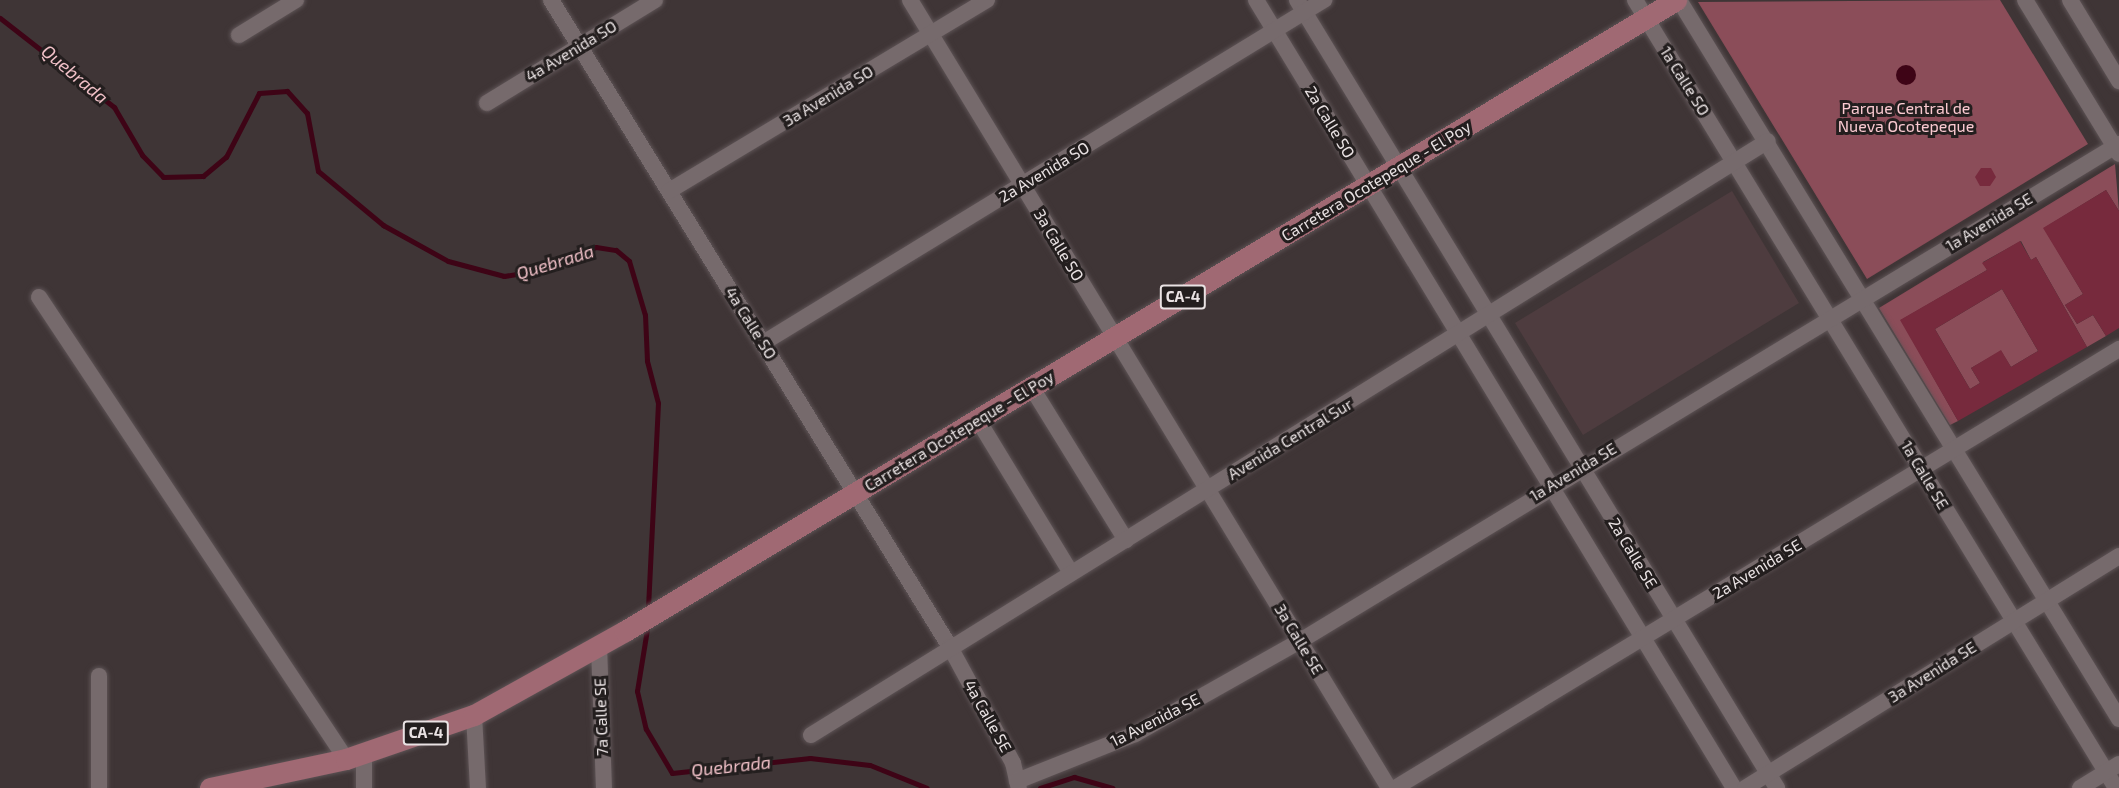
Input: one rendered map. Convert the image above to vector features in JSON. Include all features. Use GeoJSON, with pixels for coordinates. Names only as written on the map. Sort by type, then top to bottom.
{"type":"FeatureCollection","features":[{"type":"Feature","properties":{"kind":"main road","name":"Carretera Ocotepeque - El Poy"},"geometry":{"type":"LineString","coordinates":[[210,788],[355,756],[474,715],[625,631],[1398,167],[1641,9],[1677,0]]}},
{"type":"Feature","properties":{"kind":"street"},"geometry":{"type":"LineString","coordinates":[[239,35],[296,0]]}},
{"type":"Feature","properties":{"kind":"street","name":"4a Calle SO"},"geometry":{"type":"LineString","coordinates":[[551,0],[950,647]]}},
{"type":"Feature","properties":{"kind":"street","name":"4a Avenida SO"},"geometry":{"type":"LineString","coordinates":[[487,103],[655,0]]}},
{"type":"Feature","properties":{"kind":"street","name":"3a Calle SO"},"geometry":{"type":"LineString","coordinates":[[910,0],[1208,490]]}},
{"type":"Feature","properties":{"kind":"street","name":"3a Avenida SO"},"geometry":{"type":"LineString","coordinates":[[669,192],[987,0]]}},
{"type":"Feature","properties":{"kind":"street","name":"2a Calle SO"},"geometry":{"type":"LineString","coordinates":[[1256,0],[1460,336]]}},
{"type":"Feature","properties":{"kind":"street","name":"2a Avenida SO"},"geometry":{"type":"LineString","coordinates":[[764,343],[1275,30],[1301,6],[1324,0]]}},
{"type":"Feature","properties":{"kind":"street"},"geometry":{"type":"LineString","coordinates":[[1677,0],[1768,141],[2119,719]]}},
{"type":"Feature","properties":{"kind":"street"},"geometry":{"type":"LineString","coordinates":[[2025,0],[2118,148]]}},
{"type":"Feature","properties":{"kind":"street"},"geometry":{"type":"LineString","coordinates":[[2070,0],[2119,81]]}},
{"type":"Feature","properties":{"kind":"street"},"geometry":{"type":"LineString","coordinates":[[1301,6],[1490,317]]}},
{"type":"Feature","properties":{"kind":"street","name":"1a Calle SO"},"geometry":{"type":"LineString","coordinates":[[1641,9],[1735,162]]}},
{"type":"Feature","properties":{"kind":"street","name":"Avenida Central Sur"},"geometry":{"type":"LineString","coordinates":[[811,735],[950,647],[1460,336],[1768,141]]}},
{"type":"Feature","properties":{"kind":"street","name":"1a Avenida SE"},"geometry":{"type":"LineString","coordinates":[[1018,784],[1136,734],[1300,641],[1550,485],[2118,148]]}},
{"type":"Feature","properties":{"kind":"street","name":"1a Calle SE"},"geometry":{"type":"LineString","coordinates":[[1735,162],[2013,621],[2113,768],[2116,788]]}},
{"type":"Feature","properties":{"kind":"street"},"geometry":{"type":"LineString","coordinates":[[39,297],[355,756],[364,788]]}},
{"type":"Feature","properties":{"kind":"street","name":"2a Calle SE"},"geometry":{"type":"LineString","coordinates":[[1490,317],[1772,781]]}},
{"type":"Feature","properties":{"kind":"street"},"geometry":{"type":"LineString","coordinates":[[1460,336],[1734,788]]}},
{"type":"Feature","properties":{"kind":"street","name":"2a Avenida SE"},"geometry":{"type":"LineString","coordinates":[[1395,788],[2119,349]]}},
{"type":"Feature","properties":{"kind":"street"},"geometry":{"type":"LineString","coordinates":[[1032,388],[1126,540]]}},
{"type":"Feature","properties":{"kind":"street"},"geometry":{"type":"LineString","coordinates":[[978,420],[1071,573]]}},
{"type":"Feature","properties":{"kind":"street","name":"3a Calle SE"},"geometry":{"type":"LineString","coordinates":[[1208,490],[1389,788]]}},
{"type":"Feature","properties":{"kind":"street","name":"3a Avenida SE"},"geometry":{"type":"LineString","coordinates":[[1745,788],[1772,781],[2013,621],[2119,556]]}},
{"type":"Feature","properties":{"kind":"street","name":"7a Calle SE"},"geometry":{"type":"LineString","coordinates":[[599,646],[604,788]]}},
{"type":"Feature","properties":{"kind":"street","name":"4a Calle SE"},"geometry":{"type":"LineString","coordinates":[[950,647],[1018,784]]}},
{"type":"Feature","properties":{"kind":"street"},"geometry":{"type":"LineString","coordinates":[[99,676],[99,788]]}},
{"type":"Feature","properties":{"kind":"street"},"geometry":{"type":"LineString","coordinates":[[474,715],[478,788]]}},
{"type":"Feature","properties":{"kind":"street"},"geometry":{"type":"LineString","coordinates":[[2080,788],[2113,768]]}},
{"type":"Feature","properties":{"kind":"shaded area"},"geometry":{"type":"Polygon","coordinates":[[[1906,65],[1913,68],[1916,75],[1913,82],[1906,85],[1899,82],[1896,75],[1899,68],[1906,65]]]}},
{"type":"Feature","properties":{"kind":"shaded area"},"geometry":{"type":"Polygon","coordinates":[[[1732,191],[1799,303],[1583,435],[1515,323],[1732,191]]]}},
{"type":"Feature","properties":{"kind":"green space","name":"Parque Central de Nueva Ocotepeque"},"geometry":{"type":"Polygon","coordinates":[[[2000,0],[2088,144],[1867,279],[1698,2],[2000,0]]]}},
{"type":"Feature","properties":{"kind":"green space"},"geometry":{"type":"Polygon","coordinates":[[[2115,164],[2119,211],[2106,190],[2044,228],[2083,294],[2065,305],[2077,324],[2093,315],[2106,336],[2087,347],[2036,257],[2031,260],[2021,241],[1983,262],[1987,270],[1901,320],[1958,421],[1950,425],[1879,308],[2115,164]]]}},
{"type":"Feature","properties":{"kind":"green space"},"geometry":{"type":"Polygon","coordinates":[[[2002,289],[2038,351],[2011,367],[2001,351],[1971,368],[1980,383],[1970,389],[1935,329],[2002,289]]]}},
{"type":"Feature","properties":{"kind":"building"},"geometry":{"type":"Polygon","coordinates":[[[1981,168],[1991,168],[1996,177],[1990,186],[1980,186],[1975,177],[1981,168]]]}},
{"type":"Feature","properties":{"kind":"building"},"geometry":{"type":"Polygon","coordinates":[[[2106,190],[2119,211],[2119,328],[2106,336],[2093,315],[2077,324],[2065,305],[2083,294],[2043,228],[2106,190]]]}},
{"type":"Feature","properties":{"kind":"building"},"geometry":{"type":"Polygon","coordinates":[[[2020,241],[2031,260],[2036,257],[2087,347],[1958,421],[1900,320],[1987,270],[1982,263],[2020,241]],[[2002,289],[1935,329],[1970,389],[1980,383],[1971,368],[2001,350],[2011,367],[2038,351],[2002,289]]]}},
{"type":"Feature","properties":{"kind":"waterway","name":"Quebrada"},"geometry":{"type":"LineString","coordinates":[[0,18],[114,107],[142,155],[163,177],[203,176],[226,157],[259,93],[287,91],[307,113],[318,171],[383,225],[448,261],[504,276],[534,271],[596,247],[616,250],[629,261],[645,315],[647,361],[658,403],[648,610]]}},
{"type":"Feature","properties":{"kind":"waterway","name":"Quebrada"},"geometry":{"type":"LineString","coordinates":[[648,623],[637,691],[646,729],[672,773],[810,758],[870,765],[927,788]]}},
{"type":"Feature","properties":{"kind":"waterway"},"geometry":{"type":"LineString","coordinates":[[1040,788],[1074,777],[1112,788]]}}]}
